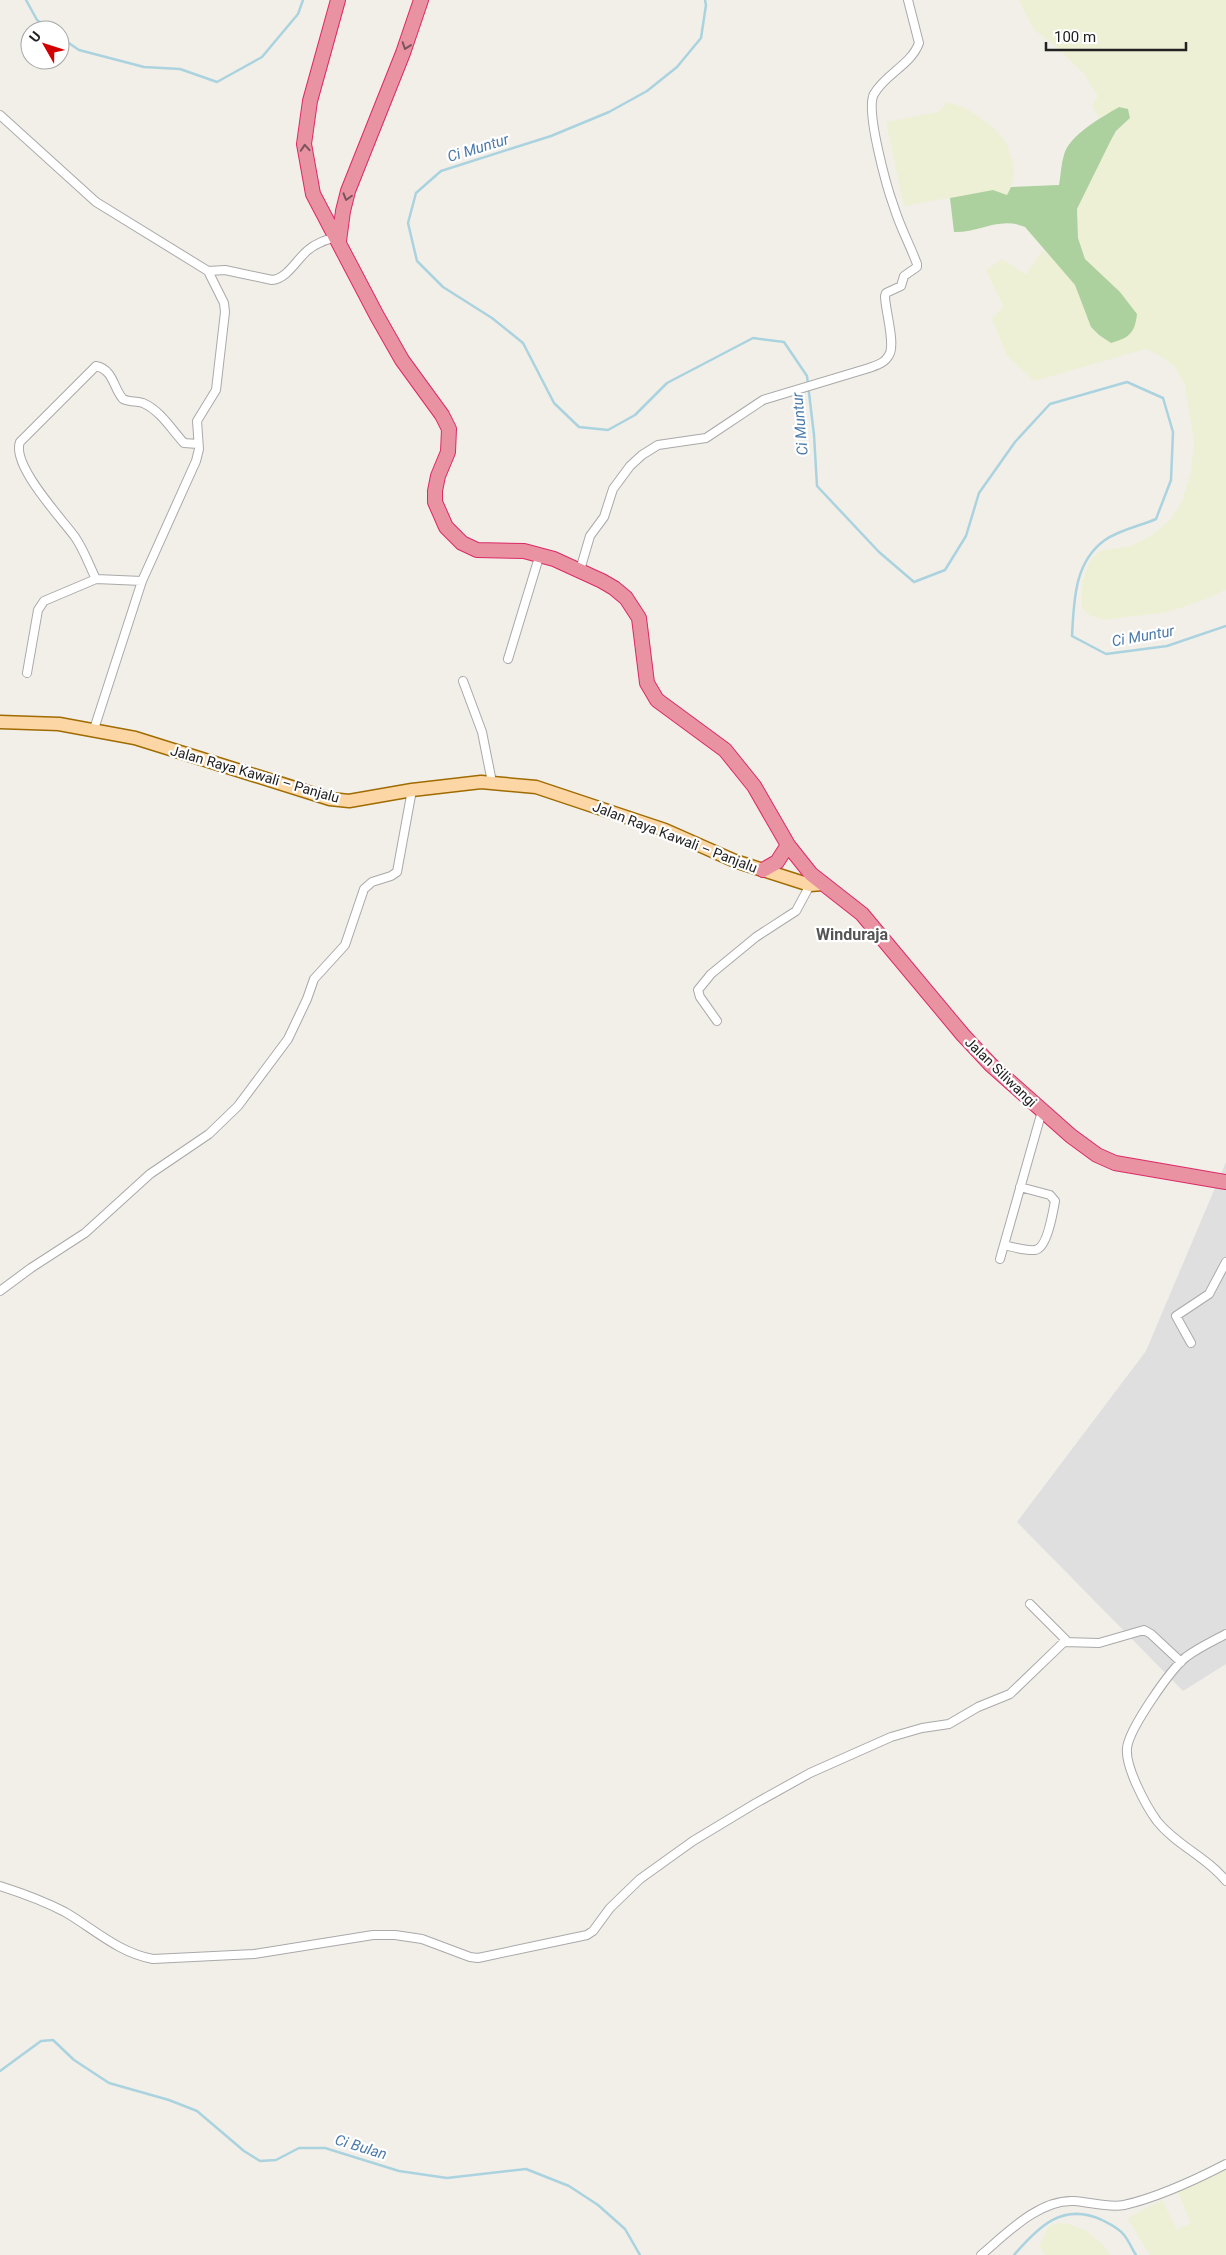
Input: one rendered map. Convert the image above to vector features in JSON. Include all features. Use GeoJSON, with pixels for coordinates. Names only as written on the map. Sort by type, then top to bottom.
{"type":"FeatureCollection","features":[{"type":"Feature","properties":{"kind":"highway","name":"Jalan Siliwangi"},"geometry":{"type":"LineString","coordinates":[[338,0],[310,101],[304,144],[313,194],[338,239],[364,294],[394,346],[442,415],[449,429],[448,452],[438,476],[435,490],[435,502],[446,527],[462,543],[476,550],[524,551],[540,554],[580,570],[614,588],[634,609],[639,618],[644,670],[651,692],[668,709],[725,750],[754,786],[788,845],[811,874],[817,885],[862,914],[962,1035],[1042,1111],[1084,1146],[1116,1163],[1226,1182]]}},
{"type":"Feature","properties":{"kind":"highway"},"geometry":{"type":"LineString","coordinates":[[338,239],[348,191],[404,53],[421,0]]}},
{"type":"Feature","properties":{"kind":"highway"},"geometry":{"type":"LineString","coordinates":[[763,870],[777,862],[788,845]]}},
{"type":"Feature","properties":{"kind":"main road","name":"Jalan Raya Kawali – Panjalu"},"geometry":{"type":"LineString","coordinates":[[0,722],[59,724],[135,738],[330,799],[349,801],[412,790],[492,782],[536,788],[665,830],[763,870],[817,885]]}},
{"type":"Feature","properties":{"kind":"street"},"geometry":{"type":"LineString","coordinates":[[580,570],[590,536],[604,517],[613,489],[630,466],[642,455],[665,443],[696,441],[706,438],[756,403],[823,380],[869,368],[885,361],[891,350],[886,294],[901,286],[904,276],[917,266],[888,189],[871,106],[878,89],[914,53],[919,43],[908,0]]}},
{"type":"Feature","properties":{"kind":"street"},"geometry":{"type":"LineString","coordinates":[[0,115],[96,202],[208,271],[224,303],[225,312],[216,387],[197,421],[198,444],[196,461],[142,581],[94,730]]}},
{"type":"Feature","properties":{"kind":"street"},"geometry":{"type":"LineString","coordinates":[[208,271],[225,270],[272,280],[278,279],[310,248],[338,239]]}},
{"type":"Feature","properties":{"kind":"street"},"geometry":{"type":"LineString","coordinates":[[96,579],[75,538],[48,504],[28,473],[20,457],[18,448],[20,442],[96,366],[104,369],[111,376],[123,399],[139,402],[152,408],[184,443],[198,444]]}},
{"type":"Feature","properties":{"kind":"street"},"geometry":{"type":"LineString","coordinates":[[508,659],[540,554]]}},
{"type":"Feature","properties":{"kind":"street"},"geometry":{"type":"LineString","coordinates":[[27,673],[38,610],[41,604],[96,579],[142,581]]}},
{"type":"Feature","properties":{"kind":"street"},"geometry":{"type":"LineString","coordinates":[[463,681],[484,737],[492,782]]}},
{"type":"Feature","properties":{"kind":"street"},"geometry":{"type":"LineString","coordinates":[[0,1291],[31,1268],[85,1233],[150,1174],[209,1134],[248,1096],[292,1032],[314,979],[345,945],[364,889],[372,882],[392,876],[397,872],[412,790]]}},
{"type":"Feature","properties":{"kind":"street"},"geometry":{"type":"LineString","coordinates":[[717,1022],[700,997],[698,992],[700,987],[711,974],[756,937],[796,911],[817,885]]}},
{"type":"Feature","properties":{"kind":"street"},"geometry":{"type":"LineString","coordinates":[[1000,1259],[1042,1111]]}},
{"type":"Feature","properties":{"kind":"street"},"geometry":{"type":"LineString","coordinates":[[1004,1245],[1034,1250],[1041,1248],[1046,1240],[1054,1199],[1047,1194],[1020,1187]]}},
{"type":"Feature","properties":{"kind":"street"},"geometry":{"type":"LineString","coordinates":[[1191,1343],[1176,1316],[1209,1294],[1226,1262]]}},
{"type":"Feature","properties":{"kind":"street"},"geometry":{"type":"LineString","coordinates":[[1030,1604],[1067,1640],[1081,1644],[1099,1644],[1144,1630],[1151,1634],[1180,1662]]}},
{"type":"Feature","properties":{"kind":"street"},"geometry":{"type":"LineString","coordinates":[[1226,1634],[1180,1662],[1135,1725],[1129,1737],[1127,1750],[1128,1764],[1157,1821],[1215,1868],[1226,1881]]}},
{"type":"Feature","properties":{"kind":"street"},"geometry":{"type":"LineString","coordinates":[[0,1886],[32,1897],[64,1912],[125,1951],[153,1959],[254,1954],[373,1935],[395,1935],[422,1939],[470,1957],[478,1958],[580,1937],[593,1931],[610,1908],[640,1879],[693,1841],[810,1772],[890,1737],[922,1728],[949,1724],[978,1707],[1010,1694],[1057,1646],[1067,1640]]}},
{"type":"Feature","properties":{"kind":"street"},"geometry":{"type":"LineString","coordinates":[[981,2255],[1030,2216],[1054,2203],[1074,2201],[1111,2206],[1125,2205],[1201,2177],[1226,2164]]}},
{"type":"Feature","properties":{"kind":"shaded area"},"geometry":{"type":"Polygon","coordinates":[[[1226,1162],[1226,1664],[1183,1691],[1017,1522],[1146,1351],[1226,1162]]]}},
{"type":"Feature","properties":{"kind":"green space"},"geometry":{"type":"Polygon","coordinates":[[[1019,0],[1226,0],[1226,589],[1209,598],[1168,612],[1103,620],[1087,614],[1082,608],[1081,599],[1083,580],[1092,558],[1100,551],[1131,546],[1152,535],[1169,521],[1181,504],[1191,472],[1194,442],[1185,385],[1175,367],[1162,357],[1146,349],[1034,381],[1007,356],[992,319],[1003,306],[986,270],[1002,259],[1026,274],[1043,250],[1062,268],[1075,285],[1083,303],[1099,274],[1085,259],[1078,238],[1077,209],[1110,142],[1117,131],[1130,118],[1130,113],[1119,107],[1100,118],[1097,115],[1092,106],[1098,96],[1084,74],[1054,45],[1033,29],[1019,0]]]}},
{"type":"Feature","properties":{"kind":"green space"},"geometry":{"type":"Polygon","coordinates":[[[947,102],[964,107],[975,114],[995,129],[1007,144],[1013,162],[1014,176],[1011,187],[1007,195],[993,190],[904,206],[886,122],[938,112],[947,102]]]}},
{"type":"Feature","properties":{"kind":"green space"},"geometry":{"type":"Polygon","coordinates":[[[1119,107],[1128,109],[1130,118],[1116,131],[1077,209],[1078,238],[1085,259],[1120,292],[1137,314],[1135,326],[1130,334],[1111,343],[1091,327],[1075,285],[1025,227],[1007,223],[963,232],[954,232],[950,198],[993,190],[1007,195],[1011,187],[1059,185],[1064,155],[1072,140],[1087,127],[1119,107]]]}},
{"type":"Feature","properties":{"kind":"green space"},"geometry":{"type":"Polygon","coordinates":[[[1226,2168],[1226,2255],[1150,2255],[1127,2218],[1162,2200],[1177,2230],[1191,2223],[1177,2190],[1216,2175],[1226,2168]]]}},
{"type":"Feature","properties":{"kind":"green space"},"geometry":{"type":"Polygon","coordinates":[[[1059,2223],[1069,2224],[1087,2231],[1103,2245],[1110,2255],[1045,2255],[1039,2246],[1048,2227],[1059,2223]]]}},
{"type":"Feature","properties":{"kind":"waterway","name":"Ci Muntur"},"geometry":{"type":"LineString","coordinates":[[26,0],[37,20]]}},
{"type":"Feature","properties":{"kind":"waterway","name":"Ci Muntur"},"geometry":{"type":"LineString","coordinates":[[70,44],[79,50],[144,67],[180,69],[217,82],[262,57],[298,14],[303,0]]}},
{"type":"Feature","properties":{"kind":"waterway","name":"Ci Muntur"},"geometry":{"type":"LineString","coordinates":[[705,0],[706,5],[701,38],[677,67],[647,91],[609,112],[551,136],[441,171],[416,193],[408,223],[417,261],[443,287],[492,318],[523,343],[554,403],[579,427],[608,430],[635,415],[667,383],[753,338],[784,342],[807,376],[814,435],[817,486],[879,552],[914,582],[945,570],[966,536],[979,493],[1015,442],[1050,404],[1127,382],[1163,398],[1173,432],[1171,480],[1156,519],[1105,540],[1087,559],[1081,571],[1075,596],[1072,636],[1106,654],[1167,646],[1226,626]]}},
{"type":"Feature","properties":{"kind":"waterway","name":"Ci Bulan"},"geometry":{"type":"LineString","coordinates":[[0,2071],[41,2041],[53,2040],[74,2060],[109,2083],[169,2100],[197,2111],[244,2151],[260,2161],[276,2160],[299,2148],[325,2148],[399,2171],[447,2178],[526,2169],[569,2186],[598,2205],[625,2229],[640,2255]]}},
{"type":"Feature","properties":{"kind":"waterway","name":"Ci Bulan"},"geometry":{"type":"LineString","coordinates":[[1014,2255],[1043,2226],[1053,2220],[1075,2214],[1088,2215],[1117,2228],[1126,2237],[1136,2255]]}},
{"type":"Feature","properties":{"kind":"district","name":"Winduraja"},"geometry":{"type":"Point","coordinates":[852,934]}}]}
